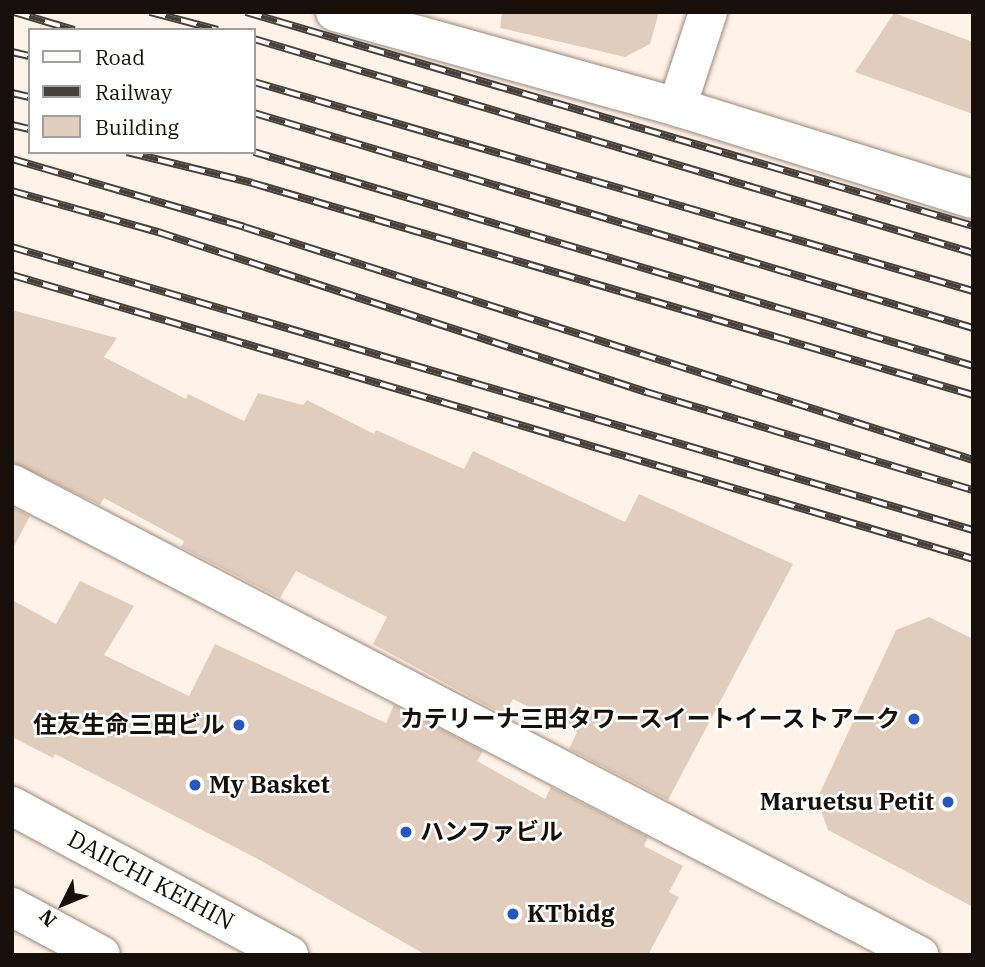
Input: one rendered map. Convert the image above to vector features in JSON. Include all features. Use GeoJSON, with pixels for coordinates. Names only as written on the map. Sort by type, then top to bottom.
{"type":"FeatureCollection","features":[{"type":"Feature","properties":{"kind":"main road"},"geometry":{"type":"LineString","coordinates":[[335,12],[677,107],[973,199]]}},
{"type":"Feature","properties":{"kind":"main road"},"geometry":{"type":"LineString","coordinates":[[677,107],[708,12]]}},
{"type":"Feature","properties":{"kind":"main road","name":"DAIICHI KEIHIN"},"geometry":{"type":"LineString","coordinates":[[12,806],[289,955]]}},
{"type":"Feature","properties":{"kind":"main road"},"geometry":{"type":"LineString","coordinates":[[12,907],[101,955]]}},
{"type":"Feature","properties":{"kind":"street"},"geometry":{"type":"LineString","coordinates":[[12,483],[920,955]]}},
{"type":"Feature","properties":{"kind":"building"},"geometry":{"type":"Polygon","coordinates":[[[502,12],[659,12],[650,44],[625,57],[500,28],[502,12]]]}},
{"type":"Feature","properties":{"kind":"building"},"geometry":{"type":"Polygon","coordinates":[[[894,13],[973,42],[973,114],[855,72],[894,13]]]}},
{"type":"Feature","properties":{"kind":"building"},"geometry":{"type":"Polygon","coordinates":[[[12,310],[117,338],[104,357],[186,399],[188,394],[244,421],[258,393],[303,405],[307,400],[374,434],[376,430],[464,469],[473,451],[625,522],[639,494],[793,564],[668,800],[569,749],[577,732],[513,699],[504,715],[373,644],[387,617],[296,571],[280,598],[181,547],[184,541],[104,498],[100,505],[12,462],[12,310]]]}},
{"type":"Feature","properties":{"kind":"building"},"geometry":{"type":"Polygon","coordinates":[[[12,507],[30,516],[12,550],[12,507]]]}},
{"type":"Feature","properties":{"kind":"building"},"geometry":{"type":"Polygon","coordinates":[[[80,581],[134,606],[104,655],[189,696],[215,644],[386,723],[394,705],[483,751],[477,761],[545,799],[551,787],[648,837],[644,846],[683,866],[669,892],[679,897],[648,955],[426,955],[256,858],[55,754],[53,758],[12,737],[12,600],[56,624],[80,581]]]}},
{"type":"Feature","properties":{"kind":"building","name":"カテリーナ三田タワースイートイーストアーク"},"geometry":{"type":"Polygon","coordinates":[[[929,617],[973,639],[973,907],[828,830],[817,799],[896,630],[929,617]]]}},
{"type":"Feature","properties":{"kind":"railway"},"geometry":{"type":"LineString","coordinates":[[14,12],[67,28]]}},
{"type":"Feature","properties":{"kind":"railway"},"geometry":{"type":"LineString","coordinates":[[150,12],[210,28]]}},
{"type":"Feature","properties":{"kind":"railway"},"geometry":{"type":"LineString","coordinates":[[246,12],[973,226]]}},
{"type":"Feature","properties":{"kind":"railway"},"geometry":{"type":"LineString","coordinates":[[256,40],[973,253]]}},
{"type":"Feature","properties":{"kind":"railway"},"geometry":{"type":"LineString","coordinates":[[12,52],[28,56]]}},
{"type":"Feature","properties":{"kind":"railway"},"geometry":{"type":"LineString","coordinates":[[256,83],[973,291]]}},
{"type":"Feature","properties":{"kind":"railway"},"geometry":{"type":"LineString","coordinates":[[12,93],[28,97]]}},
{"type":"Feature","properties":{"kind":"railway"},"geometry":{"type":"LineString","coordinates":[[256,114],[973,328]]}},
{"type":"Feature","properties":{"kind":"railway"},"geometry":{"type":"LineString","coordinates":[[12,125],[28,129]]}},
{"type":"Feature","properties":{"kind":"railway"},"geometry":{"type":"LineString","coordinates":[[256,153],[973,366]]}},
{"type":"Feature","properties":{"kind":"railway"},"geometry":{"type":"LineString","coordinates":[[135,154],[252,183],[973,395]]}},
{"type":"Feature","properties":{"kind":"railway"},"geometry":{"type":"LineString","coordinates":[[12,159],[244,227],[973,460]]}},
{"type":"Feature","properties":{"kind":"railway"},"geometry":{"type":"LineString","coordinates":[[12,191],[158,232],[646,392],[973,490]]}},
{"type":"Feature","properties":{"kind":"railway"},"geometry":{"type":"LineString","coordinates":[[12,247],[973,530]]}},
{"type":"Feature","properties":{"kind":"railway"},"geometry":{"type":"LineString","coordinates":[[12,275],[973,559]]}},
{"type":"Feature","properties":{"kind":"place","name":"カテリーナ三田タワースイートイーストアーク"},"geometry":{"type":"Point","coordinates":[914,719]}},
{"type":"Feature","properties":{"kind":"place","name":"住友生命三田ビル"},"geometry":{"type":"Point","coordinates":[239,725]}},
{"type":"Feature","properties":{"kind":"place","name":"My Basket"},"geometry":{"type":"Point","coordinates":[195,785]}},
{"type":"Feature","properties":{"kind":"place","name":"Maruetsu Petit"},"geometry":{"type":"Point","coordinates":[948,802]}},
{"type":"Feature","properties":{"kind":"place","name":"ハンファビル"},"geometry":{"type":"Point","coordinates":[406,832]}},
{"type":"Feature","properties":{"kind":"place","name":"KTbidg"},"geometry":{"type":"Point","coordinates":[513,914]}}]}
